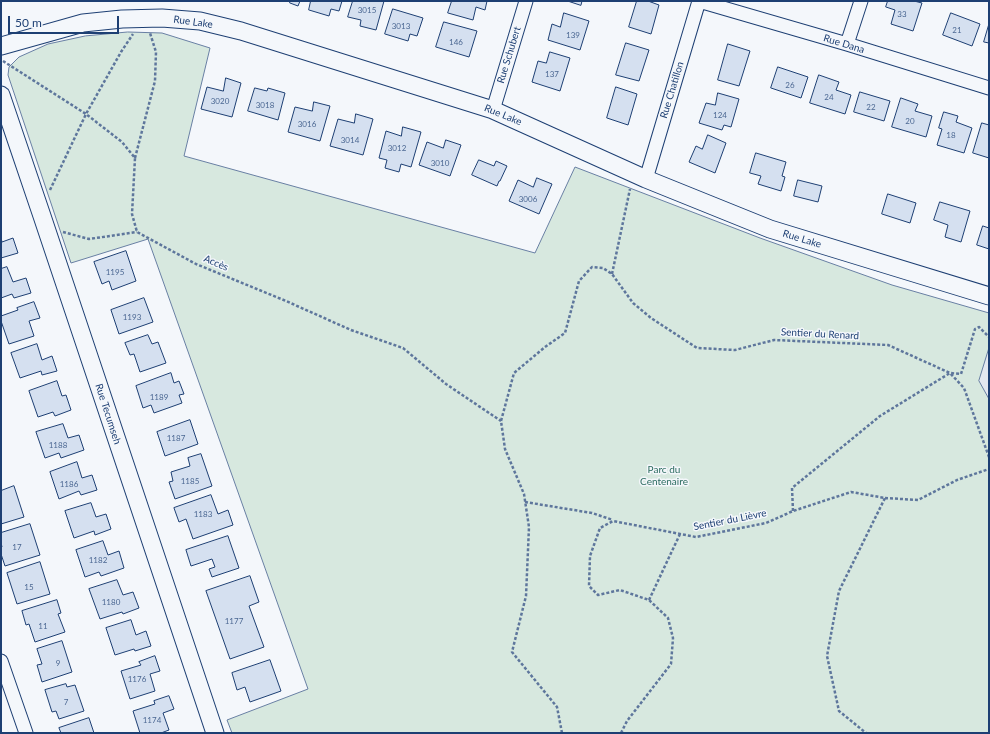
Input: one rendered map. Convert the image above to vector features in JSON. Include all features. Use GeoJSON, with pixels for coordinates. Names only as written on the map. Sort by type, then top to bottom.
{"type":"FeatureCollection","features":[{"type":"Feature","properties":{"kind":"street","name":"Rue Schubert"},"geometry":{"type":"LineString","coordinates":[[493,110],[526,1]]}},
{"type":"Feature","properties":{"kind":"street","name":"Rue Dana"},"geometry":{"type":"LineString","coordinates":[[699,1],[847,44],[989,88]]}},
{"type":"Feature","properties":{"kind":"street","name":"Rue Chatillon"},"geometry":{"type":"LineString","coordinates":[[640,177],[699,1]]}},
{"type":"Feature","properties":{"kind":"street"},"geometry":{"type":"LineString","coordinates":[[847,44],[861,1]]}},
{"type":"Feature","properties":{"kind":"street","name":"Rue Lake"},"geometry":{"type":"LineString","coordinates":[[1,46],[83,23],[122,19],[162,18],[200,21],[241,31],[493,110],[640,177],[770,229],[989,296]]}},
{"type":"Feature","properties":{"kind":"street","name":"Rue Tecumseh"},"geometry":{"type":"LineString","coordinates":[[1,95],[215,733]]}},
{"type":"Feature","properties":{"kind":"street"},"geometry":{"type":"LineString","coordinates":[[1,661],[26,733]]}},
{"type":"Feature","properties":{"kind":"path"},"geometry":{"type":"LineString","coordinates":[[50,191],[86,114],[121,52],[146,18]]}},
{"type":"Feature","properties":{"kind":"path"},"geometry":{"type":"LineString","coordinates":[[42,216],[63,232],[89,239],[137,232],[132,214],[135,158],[155,81],[156,52],[146,18]]}},
{"type":"Feature","properties":{"kind":"path"},"geometry":{"type":"LineString","coordinates":[[1,60],[86,114],[122,142],[135,158]]}},
{"type":"Feature","properties":{"kind":"path"},"geometry":{"type":"LineString","coordinates":[[562,733],[557,707],[512,652],[526,596],[529,527],[524,494],[505,449],[501,421],[514,373],[545,346],[565,333],[579,281],[592,267],[603,268],[612,274],[640,177]]}},
{"type":"Feature","properties":{"kind":"path","name":"Accès"},"geometry":{"type":"LineString","coordinates":[[137,232],[196,264],[286,301],[351,330],[403,348],[446,384],[501,421]]}},
{"type":"Feature","properties":{"kind":"path","name":"Sentier du Renard"},"geometry":{"type":"LineString","coordinates":[[612,274],[633,303],[672,332],[697,348],[735,350],[774,340],[888,345],[950,373],[964,388],[989,457]]}},
{"type":"Feature","properties":{"kind":"path"},"geometry":{"type":"LineString","coordinates":[[793,511],[792,488],[880,416],[950,373],[961,374],[975,329],[979,327],[989,337]]}},
{"type":"Feature","properties":{"kind":"path","name":"Sentier du Lièvre"},"geometry":{"type":"LineString","coordinates":[[525,502],[592,513],[613,520],[696,537],[766,523],[793,511],[851,492],[885,498],[918,500],[957,480],[989,469]]}},
{"type":"Feature","properties":{"kind":"path"},"geometry":{"type":"LineString","coordinates":[[866,733],[839,711],[827,656],[838,590],[885,498]]}},
{"type":"Feature","properties":{"kind":"path"},"geometry":{"type":"LineString","coordinates":[[613,520],[600,528],[590,556],[588,586],[598,595],[620,590],[649,600],[668,618],[672,638],[671,664],[627,721],[621,733]]}},
{"type":"Feature","properties":{"kind":"path"},"geometry":{"type":"LineString","coordinates":[[649,600],[680,534]]}},
{"type":"Feature","properties":{"kind":"green space","name":"Parc du Centenaire"},"geometry":{"type":"Polygon","coordinates":[[[128,32],[162,33],[210,48],[184,156],[535,253],[575,167],[760,238],[892,285],[989,313],[989,733],[232,733],[227,720],[308,689],[148,239],[71,263],[8,75],[9,67],[19,57],[48,44],[85,36],[128,32]]]}},
{"type":"Feature","properties":{"kind":"shaded area"},"geometry":{"type":"Polygon","coordinates":[[[989,348],[989,399],[979,381],[989,348]]]}},
{"type":"Feature","properties":{"kind":"building"},"geometry":{"type":"Polygon","coordinates":[[[290,1],[300,1],[298,6],[290,3],[290,1]]]}},
{"type":"Feature","properties":{"kind":"building"},"geometry":{"type":"Polygon","coordinates":[[[311,1],[342,1],[339,11],[331,9],[329,16],[309,10],[311,1]]]}},
{"type":"Feature","properties":{"kind":"building"},"geometry":{"type":"Polygon","coordinates":[[[353,1],[384,1],[376,30],[360,26],[361,20],[348,17],[353,1]]]}},
{"type":"Feature","properties":{"kind":"building"},"geometry":{"type":"Polygon","coordinates":[[[452,1],[487,1],[485,10],[476,7],[473,20],[448,13],[452,1]]]}},
{"type":"Feature","properties":{"kind":"building"},"geometry":{"type":"Polygon","coordinates":[[[568,1],[582,1],[581,5],[568,1]]]}},
{"type":"Feature","properties":{"kind":"building"},"geometry":{"type":"Polygon","coordinates":[[[637,1],[648,1],[659,5],[651,34],[629,27],[637,1]]]}},
{"type":"Feature","properties":{"kind":"building"},"geometry":{"type":"Polygon","coordinates":[[[888,1],[914,1],[922,3],[913,31],[891,24],[895,10],[886,7],[888,1]]]}},
{"type":"Feature","properties":{"kind":"building"},"geometry":{"type":"Polygon","coordinates":[[[393,9],[423,18],[417,36],[410,34],[408,41],[385,34],[393,9]]]}},
{"type":"Feature","properties":{"kind":"building"},"geometry":{"type":"Polygon","coordinates":[[[564,13],[589,21],[580,50],[548,40],[552,24],[560,27],[564,13]]]}},
{"type":"Feature","properties":{"kind":"building"},"geometry":{"type":"Polygon","coordinates":[[[951,13],[980,24],[972,46],[943,35],[951,13]]]}},
{"type":"Feature","properties":{"kind":"building"},"geometry":{"type":"Polygon","coordinates":[[[444,22],[477,31],[469,57],[436,47],[444,22]]]}},
{"type":"Feature","properties":{"kind":"building"},"geometry":{"type":"Polygon","coordinates":[[[989,24],[989,43],[984,42],[989,24]]]}},
{"type":"Feature","properties":{"kind":"building"},"geometry":{"type":"Polygon","coordinates":[[[626,43],[649,50],[639,81],[616,75],[626,43]]]}},
{"type":"Feature","properties":{"kind":"building"},"geometry":{"type":"Polygon","coordinates":[[[728,44],[750,51],[739,86],[718,80],[728,44]]]}},
{"type":"Feature","properties":{"kind":"building"},"geometry":{"type":"Polygon","coordinates":[[[550,52],[570,58],[560,91],[532,82],[538,61],[546,63],[550,52]]]}},
{"type":"Feature","properties":{"kind":"building"},"geometry":{"type":"Polygon","coordinates":[[[778,67],[808,77],[801,98],[771,88],[778,67]]]}},
{"type":"Feature","properties":{"kind":"building"},"geometry":{"type":"Polygon","coordinates":[[[819,75],[839,82],[836,90],[851,95],[845,114],[810,103],[819,75]]]}},
{"type":"Feature","properties":{"kind":"building"},"geometry":{"type":"Polygon","coordinates":[[[226,78],[241,83],[232,117],[201,109],[207,87],[223,91],[226,78]]]}},
{"type":"Feature","properties":{"kind":"building"},"geometry":{"type":"Polygon","coordinates":[[[616,87],[637,94],[628,125],[607,118],[616,87]]]}},
{"type":"Feature","properties":{"kind":"building"},"geometry":{"type":"Polygon","coordinates":[[[255,88],[267,91],[268,88],[285,93],[278,120],[248,111],[255,88]]]}},
{"type":"Feature","properties":{"kind":"building"},"geometry":{"type":"Polygon","coordinates":[[[860,92],[890,101],[884,121],[854,112],[860,92]]]}},
{"type":"Feature","properties":{"kind":"building"},"geometry":{"type":"Polygon","coordinates":[[[718,93],[739,99],[731,127],[724,125],[722,130],[699,123],[706,103],[715,105],[718,93]]]}},
{"type":"Feature","properties":{"kind":"building"},"geometry":{"type":"Polygon","coordinates":[[[901,98],[918,104],[915,111],[932,116],[926,137],[892,127],[901,98]]]}},
{"type":"Feature","properties":{"kind":"building"},"geometry":{"type":"Polygon","coordinates":[[[314,102],[330,106],[320,141],[288,132],[295,107],[312,111],[314,102]]]}},
{"type":"Feature","properties":{"kind":"building"},"geometry":{"type":"Polygon","coordinates":[[[944,112],[958,116],[956,122],[972,128],[964,153],[937,145],[942,129],[939,128],[944,112]]]}},
{"type":"Feature","properties":{"kind":"building"},"geometry":{"type":"Polygon","coordinates":[[[356,114],[373,119],[363,155],[330,146],[338,119],[354,123],[356,114]]]}},
{"type":"Feature","properties":{"kind":"building"},"geometry":{"type":"Polygon","coordinates":[[[982,123],[989,125],[989,158],[973,153],[982,123]]]}},
{"type":"Feature","properties":{"kind":"building"},"geometry":{"type":"Polygon","coordinates":[[[403,127],[421,132],[411,167],[401,164],[399,172],[385,168],[387,160],[379,158],[386,131],[401,136],[403,127]]]}},
{"type":"Feature","properties":{"kind":"building"},"geometry":{"type":"Polygon","coordinates":[[[708,135],[726,143],[715,173],[689,162],[696,146],[702,149],[708,135]]]}},
{"type":"Feature","properties":{"kind":"building"},"geometry":{"type":"Polygon","coordinates":[[[446,140],[461,145],[450,176],[419,165],[427,142],[443,148],[446,140]]]}},
{"type":"Feature","properties":{"kind":"building"},"geometry":{"type":"Polygon","coordinates":[[[756,153],[786,162],[782,176],[785,177],[781,191],[758,184],[761,176],[750,173],[756,153]]]}},
{"type":"Feature","properties":{"kind":"building"},"geometry":{"type":"Polygon","coordinates":[[[479,160],[494,166],[496,161],[507,166],[497,186],[472,175],[479,160]]]}},
{"type":"Feature","properties":{"kind":"building"},"geometry":{"type":"Polygon","coordinates":[[[537,178],[552,184],[539,214],[509,201],[518,180],[533,187],[537,178]]]}},
{"type":"Feature","properties":{"kind":"building"},"geometry":{"type":"Polygon","coordinates":[[[798,180],[822,186],[818,202],[794,196],[798,180]]]}},
{"type":"Feature","properties":{"kind":"building"},"geometry":{"type":"Polygon","coordinates":[[[888,194],[916,203],[910,223],[882,214],[888,194]]]}},
{"type":"Feature","properties":{"kind":"building"},"geometry":{"type":"Polygon","coordinates":[[[940,202],[970,211],[961,242],[945,237],[948,225],[934,220],[940,202]]]}},
{"type":"Feature","properties":{"kind":"building"},"geometry":{"type":"Polygon","coordinates":[[[983,226],[989,228],[989,249],[977,245],[983,226]]]}},
{"type":"Feature","properties":{"kind":"building"},"geometry":{"type":"Polygon","coordinates":[[[1,238],[2,242],[13,238],[18,253],[1,258],[1,238]]]}},
{"type":"Feature","properties":{"kind":"building"},"geometry":{"type":"Polygon","coordinates":[[[126,251],[136,281],[112,290],[109,281],[102,284],[94,262],[126,251]]]}},
{"type":"Feature","properties":{"kind":"building"},"geometry":{"type":"Polygon","coordinates":[[[7,267],[13,282],[26,278],[31,293],[14,298],[12,294],[1,298],[1,269],[7,267]]]}},
{"type":"Feature","properties":{"kind":"building"},"geometry":{"type":"Polygon","coordinates":[[[144,298],[153,322],[119,334],[111,310],[144,298]]]}},
{"type":"Feature","properties":{"kind":"building"},"geometry":{"type":"Polygon","coordinates":[[[34,302],[40,318],[29,321],[34,336],[9,344],[1,321],[1,316],[34,302]]]}},
{"type":"Feature","properties":{"kind":"building"},"geometry":{"type":"Polygon","coordinates":[[[148,335],[152,344],[158,342],[166,363],[140,372],[134,354],[130,355],[125,343],[148,335]]]}},
{"type":"Feature","properties":{"kind":"building"},"geometry":{"type":"Polygon","coordinates":[[[37,344],[42,360],[52,356],[57,371],[42,375],[41,371],[20,378],[11,353],[37,344]]]}},
{"type":"Feature","properties":{"kind":"building"},"geometry":{"type":"Polygon","coordinates":[[[171,373],[174,383],[179,381],[184,394],[179,395],[182,403],[154,413],[151,405],[143,408],[136,386],[171,373]]]}},
{"type":"Feature","properties":{"kind":"building"},"geometry":{"type":"Polygon","coordinates":[[[57,381],[62,396],[66,395],[71,410],[55,416],[53,412],[38,417],[29,391],[57,381]]]}},
{"type":"Feature","properties":{"kind":"building"},"geometry":{"type":"Polygon","coordinates":[[[190,420],[198,444],[165,456],[157,432],[190,420]]]}},
{"type":"Feature","properties":{"kind":"building"},"geometry":{"type":"Polygon","coordinates":[[[63,424],[68,438],[79,435],[84,450],[61,458],[59,453],[45,458],[36,432],[63,424]]]}},
{"type":"Feature","properties":{"kind":"building"},"geometry":{"type":"Polygon","coordinates":[[[201,454],[212,486],[175,499],[169,482],[173,481],[171,472],[190,466],[188,458],[201,454]]]}},
{"type":"Feature","properties":{"kind":"building"},"geometry":{"type":"Polygon","coordinates":[[[77,462],[82,478],[92,475],[97,490],[81,495],[79,491],[59,499],[50,472],[77,462]]]}},
{"type":"Feature","properties":{"kind":"building"},"geometry":{"type":"Polygon","coordinates":[[[14,486],[24,517],[1,524],[1,491],[14,486]]]}},
{"type":"Feature","properties":{"kind":"building"},"geometry":{"type":"Polygon","coordinates":[[[211,495],[218,514],[228,510],[233,525],[193,539],[186,519],[179,522],[174,508],[211,495]]]}},
{"type":"Feature","properties":{"kind":"building"},"geometry":{"type":"Polygon","coordinates":[[[91,503],[96,517],[106,514],[111,529],[95,535],[94,531],[74,538],[65,511],[91,503]]]}},
{"type":"Feature","properties":{"kind":"building"},"geometry":{"type":"Polygon","coordinates":[[[30,524],[40,555],[5,566],[1,554],[1,533],[30,524]]]}},
{"type":"Feature","properties":{"kind":"building"},"geometry":{"type":"Polygon","coordinates":[[[228,536],[239,568],[212,577],[209,569],[215,567],[212,559],[191,566],[186,550],[228,536]]]}},
{"type":"Feature","properties":{"kind":"building"},"geometry":{"type":"Polygon","coordinates":[[[103,541],[108,555],[119,551],[124,568],[101,576],[99,572],[85,577],[76,550],[103,541]]]}},
{"type":"Feature","properties":{"kind":"building"},"geometry":{"type":"Polygon","coordinates":[[[40,562],[50,594],[17,604],[7,573],[40,562]]]}},
{"type":"Feature","properties":{"kind":"building"},"geometry":{"type":"Polygon","coordinates":[[[250,576],[259,602],[249,606],[264,647],[230,659],[206,591],[250,576]]]}},
{"type":"Feature","properties":{"kind":"building"},"geometry":{"type":"Polygon","coordinates":[[[117,580],[123,595],[133,592],[139,608],[123,614],[122,612],[100,619],[89,589],[117,580]]]}},
{"type":"Feature","properties":{"kind":"building"},"geometry":{"type":"Polygon","coordinates":[[[57,600],[61,613],[58,614],[65,632],[35,642],[29,624],[26,625],[22,611],[57,600]]]}},
{"type":"Feature","properties":{"kind":"building"},"geometry":{"type":"Polygon","coordinates":[[[131,620],[136,635],[146,631],[151,646],[135,651],[134,649],[115,655],[106,628],[131,620]]]}},
{"type":"Feature","properties":{"kind":"building"},"geometry":{"type":"Polygon","coordinates":[[[62,641],[72,672],[42,682],[37,665],[42,664],[37,649],[62,641]]]}},
{"type":"Feature","properties":{"kind":"building"},"geometry":{"type":"Polygon","coordinates":[[[155,656],[160,671],[150,674],[155,691],[130,699],[121,671],[141,665],[139,662],[155,656]]]}},
{"type":"Feature","properties":{"kind":"building"},"geometry":{"type":"Polygon","coordinates":[[[270,660],[281,691],[250,702],[245,687],[237,690],[232,673],[270,660]]]}},
{"type":"Feature","properties":{"kind":"building"},"geometry":{"type":"Polygon","coordinates":[[[66,684],[67,687],[75,685],[84,711],[59,719],[56,711],[52,712],[45,690],[66,684]]]}},
{"type":"Feature","properties":{"kind":"building"},"geometry":{"type":"Polygon","coordinates":[[[169,696],[174,709],[163,713],[169,730],[161,733],[140,733],[133,711],[155,704],[154,701],[169,696]]]}},
{"type":"Feature","properties":{"kind":"building"},"geometry":{"type":"Polygon","coordinates":[[[89,718],[94,733],[61,733],[59,728],[89,718]]]}}]}
